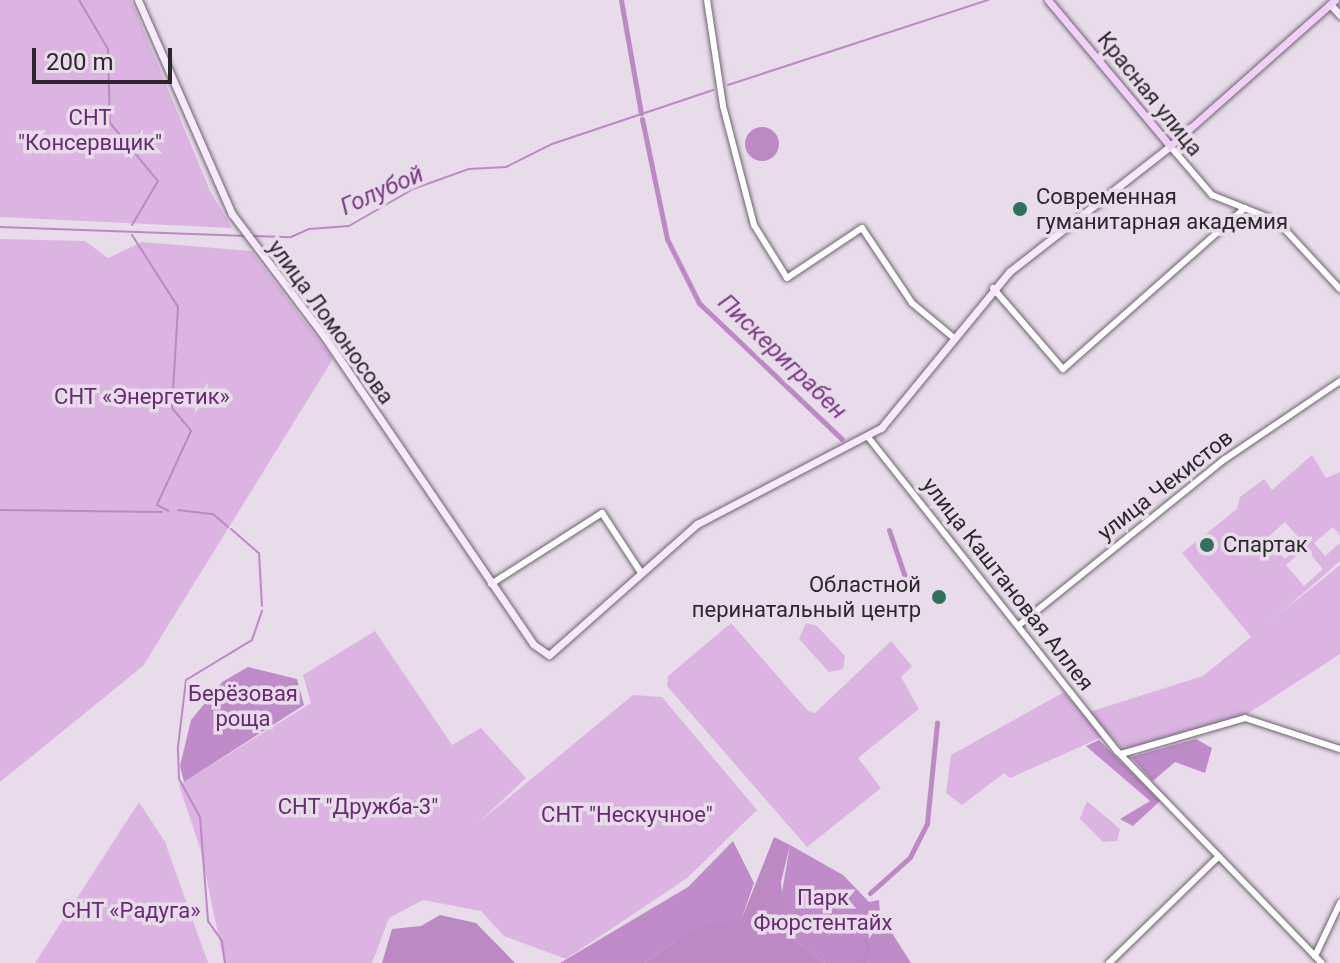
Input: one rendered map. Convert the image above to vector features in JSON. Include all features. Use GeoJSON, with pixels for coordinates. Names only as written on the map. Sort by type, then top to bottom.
{"type":"FeatureCollection","features":[{"type":"Feature","properties":{"kind":"main road","name":"улица Ломоносова"},"geometry":{"type":"LineString","coordinates":[[138,0],[241,227],[309,314],[533,644],[542,653],[557,652],[640,571]]}},
{"type":"Feature","properties":{"kind":"main road","name":"Красная улица"},"geometry":{"type":"LineString","coordinates":[[1048,0],[1170,146]]}},
{"type":"Feature","properties":{"kind":"main road"},"geometry":{"type":"LineString","coordinates":[[640,571],[697,524],[868,437],[895,414],[993,288],[1170,146],[1332,2],[1340,15]]}},
{"type":"Feature","properties":{"kind":"street"},"geometry":{"type":"LineString","coordinates":[[707,0],[717,73],[754,225],[787,278],[862,228],[912,303],[954,338]]}},
{"type":"Feature","properties":{"kind":"street","name":"Красная улица"},"geometry":{"type":"LineString","coordinates":[[1170,146],[1202,188],[1277,221],[1340,289]]}},
{"type":"Feature","properties":{"kind":"street"},"geometry":{"type":"LineString","coordinates":[[993,288],[1063,369],[1245,208]]}},
{"type":"Feature","properties":{"kind":"street","name":"улица Чекистов"},"geometry":{"type":"LineString","coordinates":[[1019,625],[1214,467],[1340,381]]}},
{"type":"Feature","properties":{"kind":"street","name":"улица Каштановая Аллея"},"geometry":{"type":"LineString","coordinates":[[868,437],[1120,754],[1322,963]]}},
{"type":"Feature","properties":{"kind":"street"},"geometry":{"type":"LineString","coordinates":[[491,584],[602,513],[640,571]]}},
{"type":"Feature","properties":{"kind":"street"},"geometry":{"type":"LineString","coordinates":[[1120,754],[1197,737],[1245,718],[1340,749]]}},
{"type":"Feature","properties":{"kind":"street"},"geometry":{"type":"LineString","coordinates":[[1109,963],[1219,856]]}},
{"type":"Feature","properties":{"kind":"street"},"geometry":{"type":"LineString","coordinates":[[1315,956],[1340,903]]}},
{"type":"Feature","properties":{"kind":"green space","name":"СНТ \"Консервщик\""},"geometry":{"type":"Polygon","coordinates":[[[0,0],[131,0],[210,191],[232,228],[0,217],[0,0]]]}},
{"type":"Feature","properties":{"kind":"green space","name":"СНТ «Энергетик»"},"geometry":{"type":"Polygon","coordinates":[[[0,239],[85,241],[108,258],[142,242],[251,251],[333,359],[143,666],[0,782],[0,239]]]}},
{"type":"Feature","properties":{"kind":"green space","name":"Спартак"},"geometry":{"type":"Polygon","coordinates":[[[1312,455],[1326,478],[1340,472],[1340,535],[1333,527],[1314,543],[1325,556],[1340,543],[1340,561],[1252,638],[1182,553],[1237,509],[1240,497],[1264,479],[1272,490],[1312,455]],[[1285,522],[1267,538],[1285,559],[1303,542],[1285,522]],[[1305,548],[1286,565],[1304,586],[1323,569],[1305,548]]]}},
{"type":"Feature","properties":{"kind":"green space"},"geometry":{"type":"Polygon","coordinates":[[[1340,565],[1340,654],[1244,716],[1123,751],[1109,734],[1010,778],[1004,773],[962,805],[946,793],[951,755],[1064,692],[1083,714],[1203,676],[1340,565]]]}},
{"type":"Feature","properties":{"kind":"green space"},"geometry":{"type":"Polygon","coordinates":[[[731,623],[808,711],[815,713],[891,641],[912,666],[901,677],[919,709],[858,758],[881,788],[807,847],[667,686],[668,676],[731,623]]]}},
{"type":"Feature","properties":{"kind":"green space"},"geometry":{"type":"Polygon","coordinates":[[[806,623],[817,626],[845,656],[843,669],[829,672],[799,639],[806,623]]]}},
{"type":"Feature","properties":{"kind":"green space","name":"СНТ \"Дружба-3\""},"geometry":{"type":"Polygon","coordinates":[[[375,631],[452,745],[481,728],[526,778],[478,823],[633,695],[662,697],[757,810],[687,878],[566,959],[504,936],[481,911],[423,900],[389,918],[372,963],[224,963],[201,851],[179,785],[311,703],[303,675],[375,631]]]}},
{"type":"Feature","properties":{"kind":"green space","name":"Берёзовая роща"},"geometry":{"type":"Polygon","coordinates":[[[248,667],[297,679],[304,705],[184,782],[180,766],[191,720],[222,682],[248,667]]]}},
{"type":"Feature","properties":{"kind":"green space"},"geometry":{"type":"Polygon","coordinates":[[[1196,739],[1212,748],[1205,773],[1175,762],[1153,781],[1131,757],[1196,739]]]}},
{"type":"Feature","properties":{"kind":"green space"},"geometry":{"type":"Polygon","coordinates":[[[1099,740],[1160,801],[1133,826],[1120,819],[1150,801],[1086,746],[1099,740]]]}},
{"type":"Feature","properties":{"kind":"green space"},"geometry":{"type":"Polygon","coordinates":[[[1087,801],[1120,829],[1117,841],[1103,842],[1080,819],[1087,801]]]}},
{"type":"Feature","properties":{"kind":"green space","name":"СНТ «Радуга»"},"geometry":{"type":"Polygon","coordinates":[[[139,802],[165,842],[208,963],[35,963],[139,802]]]}},
{"type":"Feature","properties":{"kind":"green space","name":"Парк Фюрстентайх"},"geometry":{"type":"Polygon","coordinates":[[[733,841],[754,883],[742,918],[677,941],[644,963],[560,963],[688,887],[733,841]]]}},
{"type":"Feature","properties":{"kind":"green space","name":"Парк Фюрстентайх"},"geometry":{"type":"Polygon","coordinates":[[[790,845],[843,875],[869,902],[879,900],[880,914],[911,963],[825,963],[790,937],[780,904],[790,845]]]}},
{"type":"Feature","properties":{"kind":"shaded area"},"geometry":{"type":"Polygon","coordinates":[[[762,127],[774,132],[779,144],[774,156],[762,161],[750,156],[745,144],[750,132],[762,127]]]}},
{"type":"Feature","properties":{"kind":"shaded area"},"geometry":{"type":"Polygon","coordinates":[[[774,837],[790,845],[781,882],[785,924],[790,937],[825,963],[644,963],[696,928],[742,918],[774,837]]]}},
{"type":"Feature","properties":{"kind":"shaded area"},"geometry":{"type":"Polygon","coordinates":[[[440,915],[476,923],[515,963],[382,963],[392,929],[421,926],[440,915]]]}},
{"type":"Feature","properties":{"kind":"waterway"},"geometry":{"type":"LineString","coordinates":[[79,0],[108,49],[110,123],[158,181],[132,225]]}},
{"type":"Feature","properties":{"kind":"waterway","name":"Пискериграбен"},"geometry":{"type":"LineString","coordinates":[[621,0],[641,113]]}},
{"type":"Feature","properties":{"kind":"waterway","name":"Голубой"},"geometry":{"type":"LineString","coordinates":[[728,85],[988,0]]}},
{"type":"Feature","properties":{"kind":"waterway","name":"Голубой"},"geometry":{"type":"LineString","coordinates":[[253,236],[291,237],[309,229],[349,226],[413,189],[469,169],[506,167],[552,144],[713,90]]}},
{"type":"Feature","properties":{"kind":"waterway","name":"Пискериграбен"},"geometry":{"type":"LineString","coordinates":[[642,119],[667,239],[699,303],[842,439]]}},
{"type":"Feature","properties":{"kind":"waterway","name":"Голубой"},"geometry":{"type":"LineString","coordinates":[[0,227],[247,236]]}},
{"type":"Feature","properties":{"kind":"waterway"},"geometry":{"type":"LineString","coordinates":[[132,235],[178,307],[172,408],[191,431],[157,505],[169,511]]}},
{"type":"Feature","properties":{"kind":"waterway"},"geometry":{"type":"LineString","coordinates":[[0,510],[162,512]]}},
{"type":"Feature","properties":{"kind":"waterway"},"geometry":{"type":"LineString","coordinates":[[178,510],[213,514],[228,527]]}},
{"type":"Feature","properties":{"kind":"waterway"},"geometry":{"type":"LineString","coordinates":[[231,529],[259,553],[262,606]]}},
{"type":"Feature","properties":{"kind":"waterway","name":"Пискериграбен"},"geometry":{"type":"LineString","coordinates":[[889,530],[906,580]]}},
{"type":"Feature","properties":{"kind":"waterway"},"geometry":{"type":"LineString","coordinates":[[225,963],[222,941],[208,921],[200,817],[179,779],[178,747],[186,680],[252,640],[262,611]]}},
{"type":"Feature","properties":{"kind":"waterway","name":"Пискериграбен"},"geometry":{"type":"LineString","coordinates":[[910,857],[927,823],[937,722]]}},
{"type":"Feature","properties":{"kind":"waterway","name":"Пискериграбен"},"geometry":{"type":"LineString","coordinates":[[870,893],[908,859]]}},
{"type":"Feature","properties":{"kind":"waterway","name":"Пискериграбен"},"geometry":{"type":"LineString","coordinates":[[861,963],[868,953],[862,923],[867,911]]}},
{"type":"Feature","properties":{"kind":"place","name":"Современная гуманитарная академия"},"geometry":{"type":"Point","coordinates":[1020,209]}},
{"type":"Feature","properties":{"kind":"place","name":"Спартак"},"geometry":{"type":"Point","coordinates":[1207,545]}},
{"type":"Feature","properties":{"kind":"place","name":"Областной перинатальный центр"},"geometry":{"type":"Point","coordinates":[939,597]}},
{"type":"Feature","properties":{"kind":"park label","name":"СНТ \"Нескучное\""},"geometry":{"type":"Point","coordinates":[627,815]}}]}
